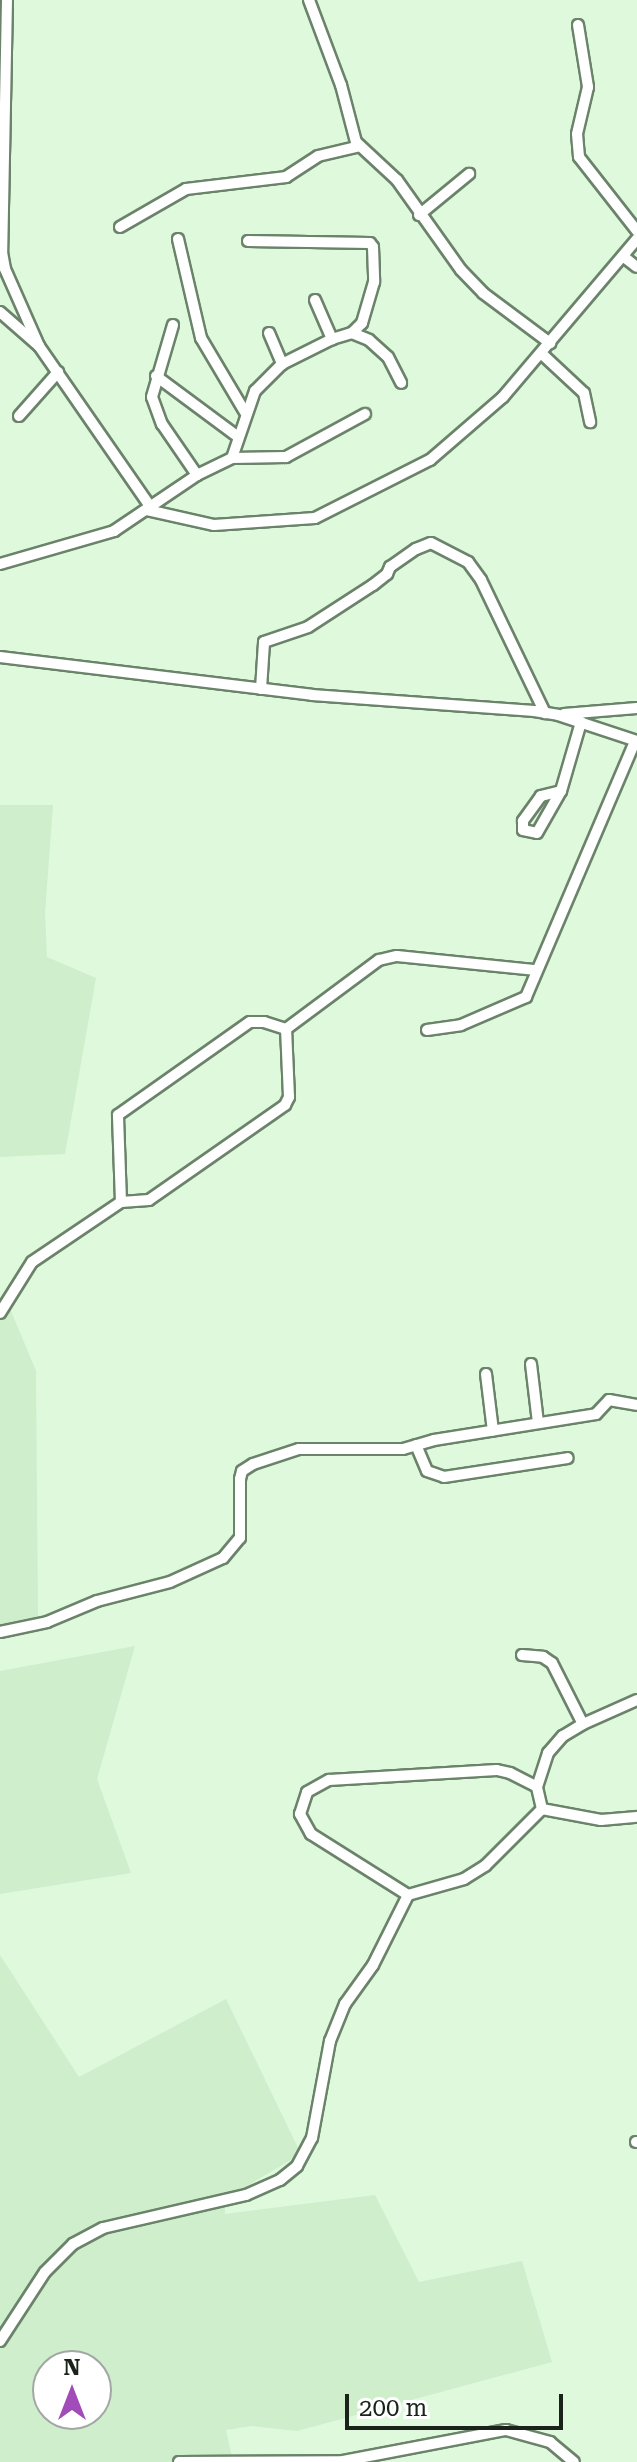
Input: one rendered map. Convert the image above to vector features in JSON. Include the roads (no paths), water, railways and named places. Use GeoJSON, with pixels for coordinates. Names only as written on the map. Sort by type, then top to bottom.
{"type":"FeatureCollection","features":[{"type":"Feature","properties":{"kind":"street"},"geometry":{"type":"LineString","coordinates":[[7,0],[2,252],[5,269],[39,346],[149,509],[214,525],[315,518],[439,453],[503,397],[637,239]]}},
{"type":"Feature","properties":{"kind":"street"},"geometry":{"type":"LineString","coordinates":[[309,0],[341,85],[354,137],[360,146],[397,180],[419,215],[461,270],[483,293],[550,343]]}},
{"type":"Feature","properties":{"kind":"street"},"geometry":{"type":"LineString","coordinates":[[578,25],[588,87],[577,134],[579,157],[637,231]]}},
{"type":"Feature","properties":{"kind":"street"},"geometry":{"type":"LineString","coordinates":[[120,227],[186,189],[286,177],[318,156],[360,146]]}},
{"type":"Feature","properties":{"kind":"street"},"geometry":{"type":"LineString","coordinates":[[419,215],[469,174]]}},
{"type":"Feature","properties":{"kind":"street"},"geometry":{"type":"LineString","coordinates":[[178,239],[201,338],[245,412]]}},
{"type":"Feature","properties":{"kind":"street"},"geometry":{"type":"LineString","coordinates":[[232,458],[245,412],[255,391],[282,364],[332,339],[352,333],[362,323],[374,282],[373,247],[370,243],[248,241]]}},
{"type":"Feature","properties":{"kind":"street"},"geometry":{"type":"LineString","coordinates":[[624,257],[637,267]]}},
{"type":"Feature","properties":{"kind":"street"},"geometry":{"type":"LineString","coordinates":[[315,300],[332,339]]}},
{"type":"Feature","properties":{"kind":"street"},"geometry":{"type":"LineString","coordinates":[[0,312],[39,346]]}},
{"type":"Feature","properties":{"kind":"street"},"geometry":{"type":"LineString","coordinates":[[173,325],[152,390],[156,409],[197,475]]}},
{"type":"Feature","properties":{"kind":"street"},"geometry":{"type":"LineString","coordinates":[[269,333],[282,364]]}},
{"type":"Feature","properties":{"kind":"street"},"geometry":{"type":"LineString","coordinates":[[352,333],[369,340],[388,357],[401,383]]}},
{"type":"Feature","properties":{"kind":"street"},"geometry":{"type":"LineString","coordinates":[[542,354],[584,393],[590,422]]}},
{"type":"Feature","properties":{"kind":"street"},"geometry":{"type":"LineString","coordinates":[[19,416],[58,372]]}},
{"type":"Feature","properties":{"kind":"street"},"geometry":{"type":"LineString","coordinates":[[156,376],[238,437]]}},
{"type":"Feature","properties":{"kind":"street"},"geometry":{"type":"LineString","coordinates":[[0,564],[94,538],[149,509],[197,475],[232,458],[286,457],[365,414]]}},
{"type":"Feature","properties":{"kind":"street"},"geometry":{"type":"LineString","coordinates":[[261,689],[264,642],[308,627],[373,585],[416,549],[431,543],[468,562],[481,580],[545,713]]}},
{"type":"Feature","properties":{"kind":"street"},"geometry":{"type":"LineString","coordinates":[[0,657],[261,689],[545,713],[636,741],[522,999],[461,1025],[427,1030]]}},
{"type":"Feature","properties":{"kind":"street"},"geometry":{"type":"LineString","coordinates":[[558,715],[637,708]]}},
{"type":"Feature","properties":{"kind":"street"},"geometry":{"type":"LineString","coordinates":[[561,791],[581,722]]}},
{"type":"Feature","properties":{"kind":"street"},"geometry":{"type":"LineString","coordinates":[[286,1029],[387,957],[536,970]]}},
{"type":"Feature","properties":{"kind":"street"},"geometry":{"type":"LineString","coordinates":[[121,1202],[118,1115],[250,1022],[264,1022],[286,1029]]}},
{"type":"Feature","properties":{"kind":"street"},"geometry":{"type":"LineString","coordinates":[[0,1313],[32,1262],[121,1202],[149,1200],[285,1105],[289,1097],[286,1029]]}},
{"type":"Feature","properties":{"kind":"street"},"geometry":{"type":"LineString","coordinates":[[531,1364],[538,1423]]}},
{"type":"Feature","properties":{"kind":"street"},"geometry":{"type":"LineString","coordinates":[[486,1374],[493,1431]]}},
{"type":"Feature","properties":{"kind":"street"},"geometry":{"type":"LineString","coordinates":[[0,1632],[47,1622],[97,1601],[170,1582],[223,1558],[240,1538],[240,1479],[242,1471],[253,1464],[299,1449],[347,1447],[389,1450],[596,1414],[609,1400],[637,1405]]}},
{"type":"Feature","properties":{"kind":"street"},"geometry":{"type":"LineString","coordinates":[[416,1445],[427,1471],[444,1477],[568,1458]]}},
{"type":"Feature","properties":{"kind":"street"},"geometry":{"type":"LineString","coordinates":[[522,1655],[543,1657],[552,1663],[583,1724]]}},
{"type":"Feature","properties":{"kind":"street"},"geometry":{"type":"LineString","coordinates":[[542,1809],[537,1787],[548,1753],[563,1736],[583,1724],[637,1700]]}},
{"type":"Feature","properties":{"kind":"street"},"geometry":{"type":"LineString","coordinates":[[537,1787],[497,1770],[329,1780],[307,1792],[300,1814],[311,1834],[408,1895],[464,1879],[485,1866],[542,1809]]}},
{"type":"Feature","properties":{"kind":"street"},"geometry":{"type":"LineString","coordinates":[[542,1809],[601,1820],[637,1817]]}},
{"type":"Feature","properties":{"kind":"street"},"geometry":{"type":"LineString","coordinates":[[0,2341],[45,2272],[73,2244],[103,2228],[246,2195],[280,2180],[297,2166],[312,2138],[330,2041],[345,2004],[380,1954],[408,1895]]}},
{"type":"Feature","properties":{"kind":"street"},"geometry":{"type":"LineString","coordinates":[[179,2462],[259,2459],[343,2461],[506,2430],[521,2431],[550,2442],[574,2462]]}}]}
